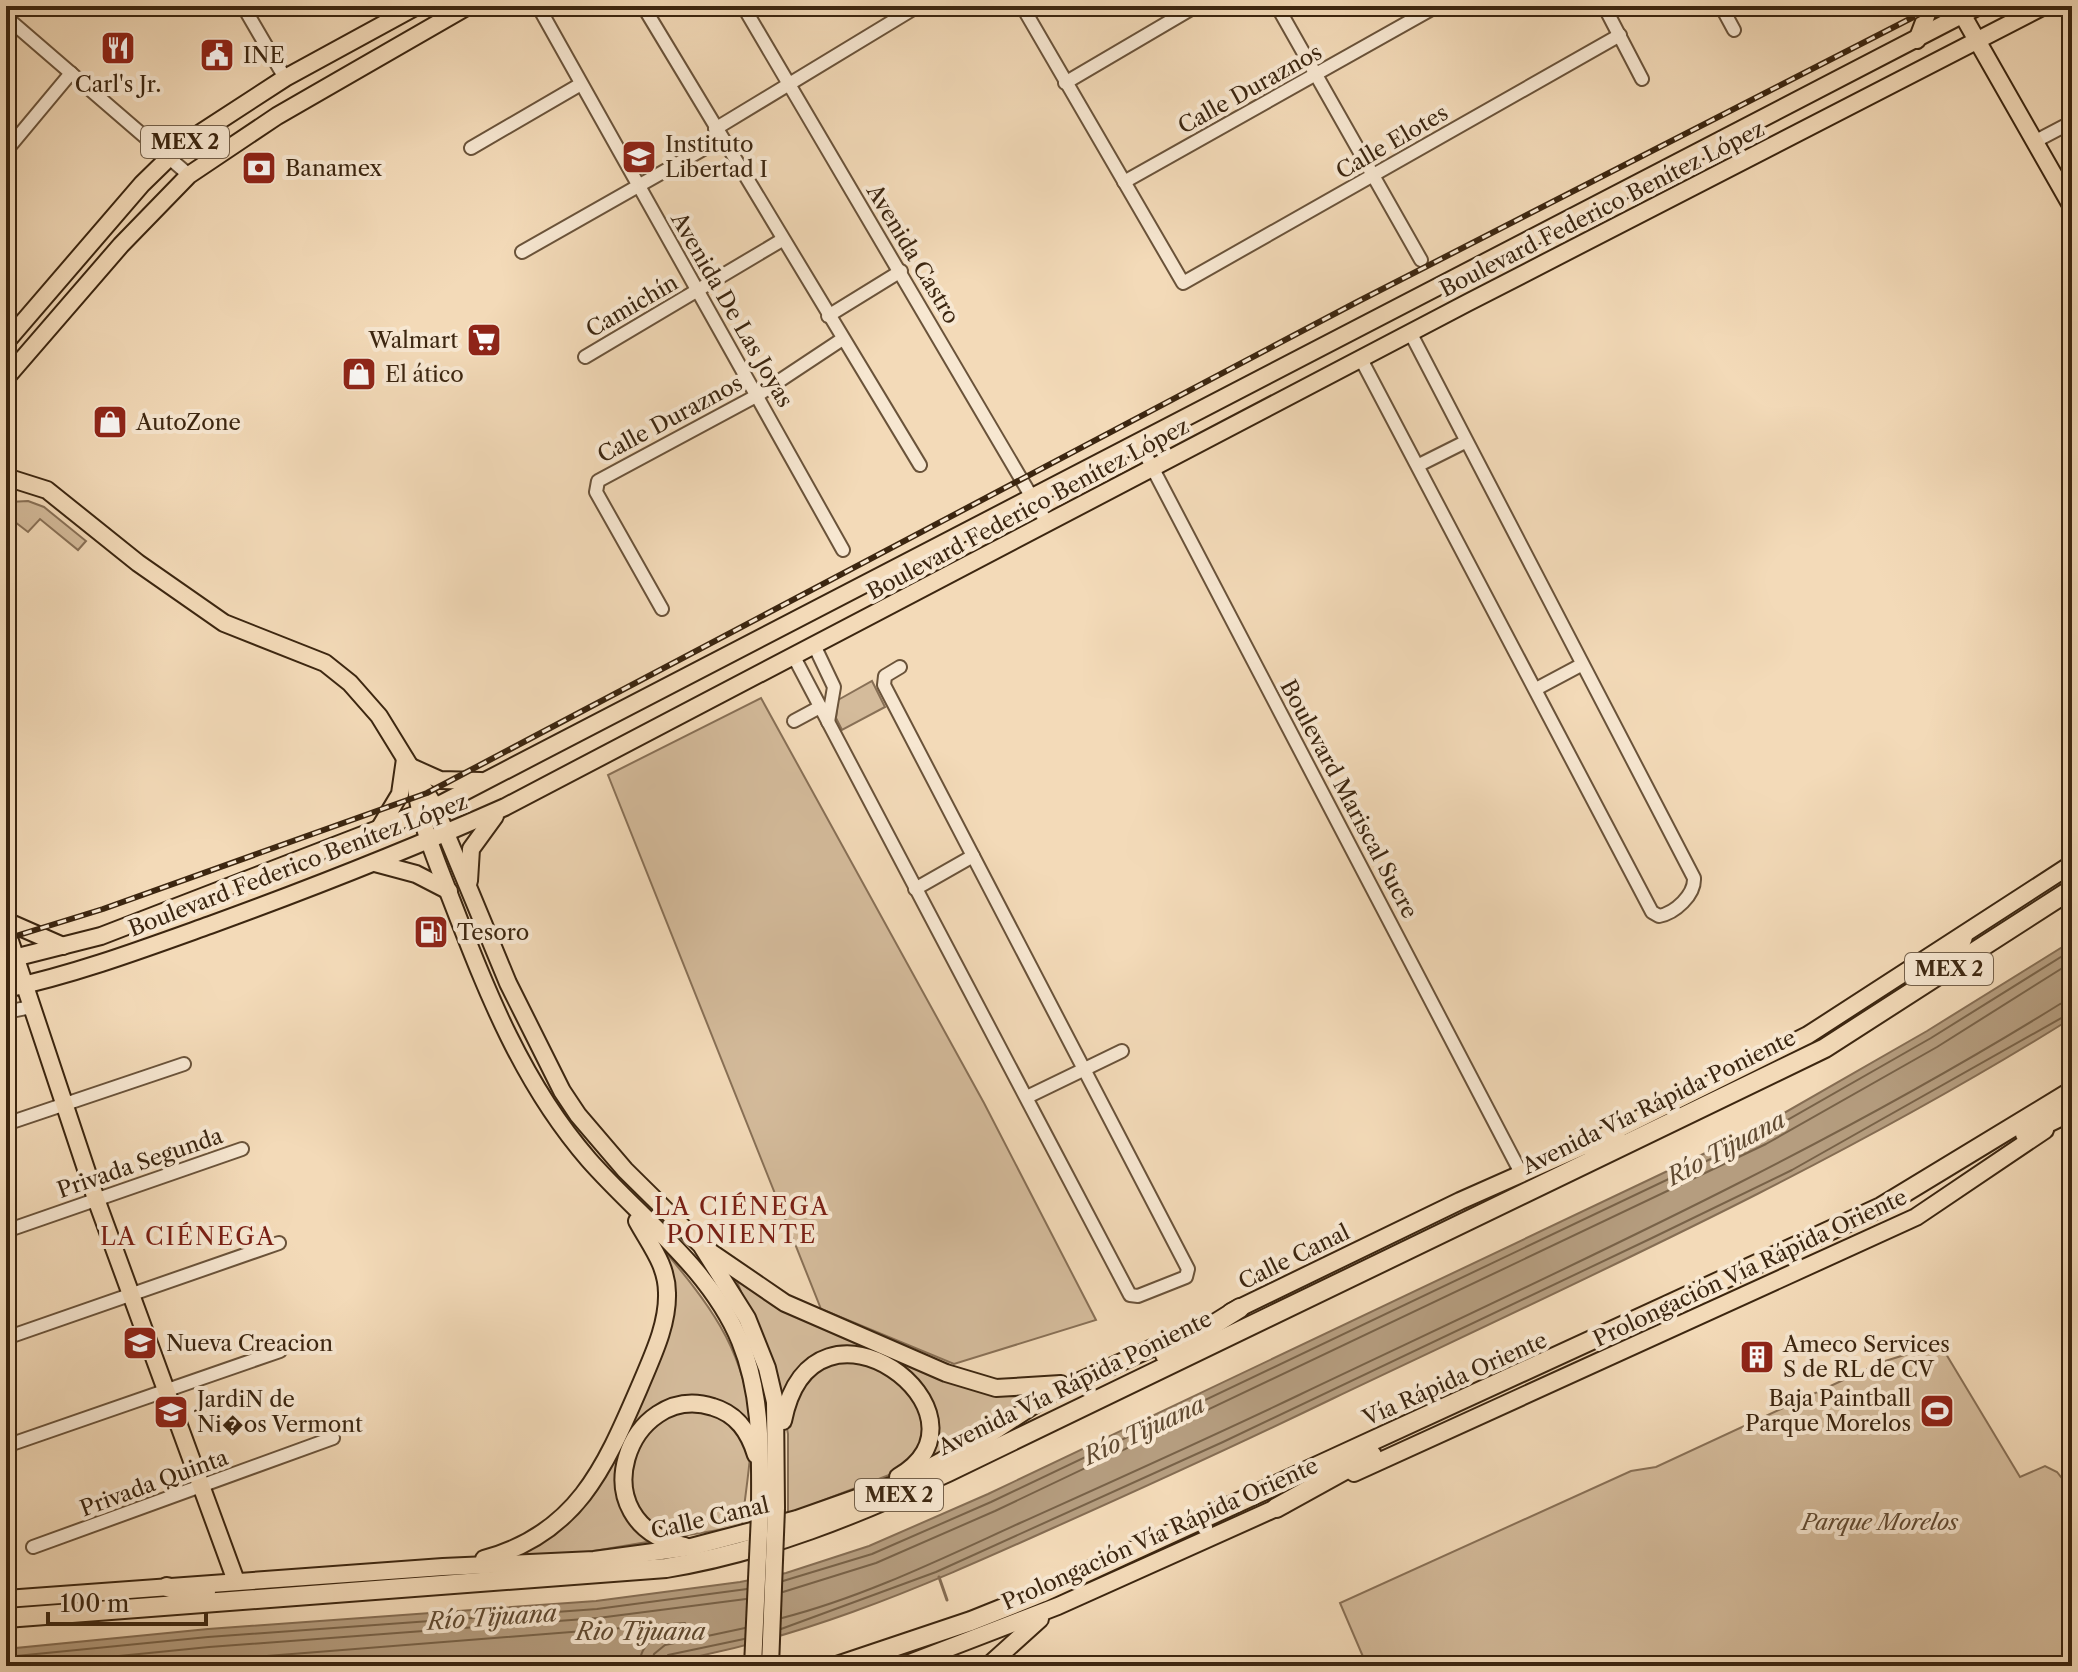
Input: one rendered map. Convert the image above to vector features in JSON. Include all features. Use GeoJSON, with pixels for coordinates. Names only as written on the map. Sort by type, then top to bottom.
{"type":"FeatureCollection","features":[{"type":"Feature","properties":{"kind":"highway","name":"Avenida Vía Rápida Poniente"},"geometry":{"type":"LineString","coordinates":[[6,1618],[304,1593],[554,1577],[701,1562],[820,1528],[869,1509],[1825,1048],[2072,889]]}},
{"type":"Feature","properties":{"kind":"highway"},"geometry":{"type":"LineString","coordinates":[[1825,1048],[1836,1033],[1957,951],[1963,937]]}},
{"type":"Feature","properties":{"kind":"highway","name":"Vía Rápida Oriente"},"geometry":{"type":"LineString","coordinates":[[837,1666],[971,1621],[1041,1593],[1519,1376],[1881,1207],[2072,1091]]}},
{"type":"Feature","properties":{"kind":"highway"},"geometry":{"type":"LineString","coordinates":[[1586,1145],[1602,1144],[1692,1105],[1716,1103]]}},
{"type":"Feature","properties":{"kind":"highway"},"geometry":{"type":"LineString","coordinates":[[1881,1207],[1903,1203],[1927,1193],[2041,1124],[2072,1111]]}},
{"type":"Feature","properties":{"kind":"highway"},"geometry":{"type":"LineString","coordinates":[[1083,1405],[1240,1308]]}},
{"type":"Feature","properties":{"kind":"highway"},"geometry":{"type":"LineString","coordinates":[[1276,1508],[1467,1408],[1519,1376]]}},
{"type":"Feature","properties":{"kind":"highway"},"geometry":{"type":"LineString","coordinates":[[167,1587],[183,1592],[264,1589],[304,1593]]}},
{"type":"Feature","properties":{"kind":"main road","name":"MEX 2"},"geometry":{"type":"LineString","coordinates":[[8,338],[169,156],[191,138],[285,78],[417,6]]}},
{"type":"Feature","properties":{"kind":"main road"},"geometry":{"type":"LineString","coordinates":[[1917,40],[1930,6]]}},
{"type":"Feature","properties":{"kind":"main road","name":"Boulevard Federico Benítez López"},"geometry":{"type":"LineString","coordinates":[[11,959],[101,936],[435,807],[1140,444],[1442,283],[1917,40],[1960,11],[1979,6]]}},
{"type":"Feature","properties":{"kind":"main road","name":"Boulevard Federico Benítez López"},"geometry":{"type":"LineString","coordinates":[[6,989],[110,961],[234,916],[430,841],[505,807],[2044,6]]}},
{"type":"Feature","properties":{"kind":"main road","name":"MEX 2"},"geometry":{"type":"LineString","coordinates":[[6,378],[121,245],[189,175],[277,116],[457,8]]}},
{"type":"Feature","properties":{"kind":"main road"},"geometry":{"type":"LineString","coordinates":[[1960,11],[2072,207]]}},
{"type":"Feature","properties":{"kind":"main road"},"geometry":{"type":"LineString","coordinates":[[6,477],[47,490],[138,563],[224,623],[325,663],[367,700],[435,807],[508,983],[570,1103],[625,1170],[701,1245],[785,1303],[946,1373],[996,1388],[1034,1388],[1078,1381]]}},
{"type":"Feature","properties":{"kind":"main road"},"geometry":{"type":"LineString","coordinates":[[410,767],[450,782],[490,780]]}},
{"type":"Feature","properties":{"kind":"main road"},"geometry":{"type":"LineString","coordinates":[[410,767],[418,814],[486,990],[521,1064],[564,1129],[629,1205],[709,1286],[738,1337],[756,1394],[761,1434],[760,1471]]}},
{"type":"Feature","properties":{"kind":"main road"},"geometry":{"type":"LineString","coordinates":[[378,831],[400,794],[410,767]]}},
{"type":"Feature","properties":{"kind":"main road"},"geometry":{"type":"LineString","coordinates":[[469,886],[471,849],[486,825],[505,807]]}},
{"type":"Feature","properties":{"kind":"main road"},"geometry":{"type":"LineString","coordinates":[[375,863],[416,874],[449,891]]}},
{"type":"Feature","properties":{"kind":"main road","name":"Calle Canal"},"geometry":{"type":"LineString","coordinates":[[443,1567],[594,1560],[691,1547],[797,1519],[932,1468],[1051,1394],[1586,1145],[1808,1035],[2072,864]]}},
{"type":"Feature","properties":{"kind":"main road"},"geometry":{"type":"LineString","coordinates":[[226,888],[234,916]]}},
{"type":"Feature","properties":{"kind":"main road"},"geometry":{"type":"LineString","coordinates":[[6,921],[63,946]]}},
{"type":"Feature","properties":{"kind":"main road"},"geometry":{"type":"LineString","coordinates":[[6,929],[11,959],[24,985],[96,1199],[236,1581]]}},
{"type":"Feature","properties":{"kind":"main road","name":"Prolongación Vía Rápida Oriente"},"geometry":{"type":"LineString","coordinates":[[902,1666],[1058,1606],[1916,1217],[2072,1111]]}},
{"type":"Feature","properties":{"kind":"main road"},"geometry":{"type":"LineString","coordinates":[[6,1599],[443,1567],[503,1554],[544,1533],[581,1501],[604,1466],[646,1370],[666,1312],[667,1292],[658,1253],[629,1205]]}},
{"type":"Feature","properties":{"kind":"main road"},"geometry":{"type":"LineString","coordinates":[[701,1245],[747,1318],[759,1345],[775,1402],[777,1450]]}},
{"type":"Feature","properties":{"kind":"main road"},"geometry":{"type":"LineString","coordinates":[[753,1666],[777,1450],[791,1392],[814,1363],[826,1358],[860,1356],[893,1368],[913,1383],[924,1399],[927,1440],[916,1462],[868,1494]]}},
{"type":"Feature","properties":{"kind":"main road"},"geometry":{"type":"LineString","coordinates":[[691,1547],[654,1536],[639,1525],[627,1507],[622,1484],[629,1453],[645,1425],[666,1408],[680,1404],[717,1408],[746,1430],[760,1471],[768,1511],[770,1666]]}},
{"type":"Feature","properties":{"kind":"main road"},"geometry":{"type":"LineString","coordinates":[[988,1666],[1019,1635],[1058,1606]]}},
{"type":"Feature","properties":{"kind":"street"},"geometry":{"type":"LineString","coordinates":[[243,6],[285,78]]}},
{"type":"Feature","properties":{"kind":"street","name":"Avenida De Las Joyas"},"geometry":{"type":"LineString","coordinates":[[538,6],[843,550]]}},
{"type":"Feature","properties":{"kind":"street"},"geometry":{"type":"LineString","coordinates":[[643,6],[841,340],[920,465]]}},
{"type":"Feature","properties":{"kind":"street","name":"Avenida Castro"},"geometry":{"type":"LineString","coordinates":[[743,6],[1047,523]]}},
{"type":"Feature","properties":{"kind":"street"},"geometry":{"type":"LineString","coordinates":[[522,252],[638,187],[918,6]]}},
{"type":"Feature","properties":{"kind":"street"},"geometry":{"type":"LineString","coordinates":[[1022,6],[1124,182]]}},
{"type":"Feature","properties":{"kind":"street"},"geometry":{"type":"LineString","coordinates":[[1065,83],[1196,6]]}},
{"type":"Feature","properties":{"kind":"street"},"geometry":{"type":"LineString","coordinates":[[1277,6],[1421,260]]}},
{"type":"Feature","properties":{"kind":"street","name":"Calle Duraznos"},"geometry":{"type":"LineString","coordinates":[[1124,182],[1437,6]]}},
{"type":"Feature","properties":{"kind":"street"},"geometry":{"type":"LineString","coordinates":[[1604,6],[1642,79]]}},
{"type":"Feature","properties":{"kind":"street"},"geometry":{"type":"LineString","coordinates":[[1721,6],[1734,30]]}},
{"type":"Feature","properties":{"kind":"street"},"geometry":{"type":"LineString","coordinates":[[6,17],[189,175]]}},
{"type":"Feature","properties":{"kind":"street","name":"Calle Elotes"},"geometry":{"type":"LineString","coordinates":[[1124,182],[1183,283],[1620,35]]}},
{"type":"Feature","properties":{"kind":"street"},"geometry":{"type":"LineString","coordinates":[[6,151],[71,73]]}},
{"type":"Feature","properties":{"kind":"street"},"geometry":{"type":"LineString","coordinates":[[471,148],[581,84]]}},
{"type":"Feature","properties":{"kind":"street"},"geometry":{"type":"LineString","coordinates":[[2034,142],[2072,122]]}},
{"type":"Feature","properties":{"kind":"street","name":"Camichín"},"geometry":{"type":"LineString","coordinates":[[585,357],[782,240]]}},
{"type":"Feature","properties":{"kind":"street"},"geometry":{"type":"LineString","coordinates":[[828,316],[901,271]]}},
{"type":"Feature","properties":{"kind":"street"},"geometry":{"type":"LineString","coordinates":[[1362,361],[1652,912],[1659,916],[1668,913],[1690,895],[1694,878],[1411,334]]}},
{"type":"Feature","properties":{"kind":"street","name":"Calle Duraznos"},"geometry":{"type":"LineString","coordinates":[[662,609],[596,492],[598,481],[758,395],[841,340]]}},
{"type":"Feature","properties":{"kind":"street"},"geometry":{"type":"LineString","coordinates":[[1419,465],[1465,442]]}},
{"type":"Feature","properties":{"kind":"street","name":"Boulevard Mariscal Sucre"},"geometry":{"type":"LineString","coordinates":[[1140,444],[1521,1173]]}},
{"type":"Feature","properties":{"kind":"street"},"geometry":{"type":"LineString","coordinates":[[814,645],[834,687],[828,722]]}},
{"type":"Feature","properties":{"kind":"street"},"geometry":{"type":"LineString","coordinates":[[794,657],[1130,1295],[1138,1296],[1186,1277],[1188,1269],[884,685],[885,676],[900,667]]}},
{"type":"Feature","properties":{"kind":"street"},"geometry":{"type":"LineString","coordinates":[[1536,689],[1581,665]]}},
{"type":"Feature","properties":{"kind":"street"},"geometry":{"type":"LineString","coordinates":[[794,721],[820,707]]}},
{"type":"Feature","properties":{"kind":"street"},"geometry":{"type":"LineString","coordinates":[[915,889],[973,856]]}},
{"type":"Feature","properties":{"kind":"street"},"geometry":{"type":"LineString","coordinates":[[6,1012],[31,1007]]}},
{"type":"Feature","properties":{"kind":"street"},"geometry":{"type":"LineString","coordinates":[[1027,1097],[1122,1051]]}},
{"type":"Feature","properties":{"kind":"street"},"geometry":{"type":"LineString","coordinates":[[6,1124],[184,1064]]}},
{"type":"Feature","properties":{"kind":"street","name":"Privada Segunda"},"geometry":{"type":"LineString","coordinates":[[6,1231],[242,1149]]}},
{"type":"Feature","properties":{"kind":"street"},"geometry":{"type":"LineString","coordinates":[[6,1338],[279,1243]]}},
{"type":"Feature","properties":{"kind":"street"},"geometry":{"type":"LineString","coordinates":[[6,1446],[167,1393],[280,1351]]}},
{"type":"Feature","properties":{"kind":"street","name":"Privada Quinta"},"geometry":{"type":"LineString","coordinates":[[33,1547],[333,1438]]}},
{"type":"Feature","properties":{"kind":"green space"},"geometry":{"type":"Polygon","coordinates":[[[28,501],[44,507],[86,541],[78,550],[40,519],[28,532],[6,515],[9,502],[28,501]]]}},
{"type":"Feature","properties":{"kind":"green space"},"geometry":{"type":"Polygon","coordinates":[[[872,681],[885,707],[842,730],[836,718],[838,700],[872,681]]]}},
{"type":"Feature","properties":{"kind":"green space"},"geometry":{"type":"Polygon","coordinates":[[[761,698],[984,1103],[1096,1320],[954,1364],[821,1309],[608,775],[761,698]]]}},
{"type":"Feature","properties":{"kind":"green space"},"geometry":{"type":"Polygon","coordinates":[[[651,1234],[715,1317],[737,1362],[745,1387],[751,1428],[742,1526],[582,1553],[517,1555],[567,1521],[593,1495],[653,1374],[672,1310],[651,1234]]]}},
{"type":"Feature","properties":{"kind":"green space"},"geometry":{"type":"Polygon","coordinates":[[[736,1279],[800,1318],[997,1395],[1033,1398],[928,1460],[788,1514],[788,1434],[780,1390],[736,1279]]]}},
{"type":"Feature","properties":{"kind":"green space","name":"Parque Morelos"},"geometry":{"type":"Polygon","coordinates":[[[1940,1344],[2020,1477],[2045,1466],[2057,1472],[2072,1491],[2072,1666],[1367,1666],[1340,1603],[1631,1471],[1656,1467],[1882,1362],[1940,1344]]]}},
{"type":"Feature","properties":{"kind":"water","name":"Rio Tijuana"},"geometry":{"type":"Polygon","coordinates":[[[2072,941],[2072,1018],[1893,1123],[1709,1218],[1264,1431],[1003,1550],[852,1612],[749,1644],[642,1666],[6,1666],[6,1649],[208,1629],[596,1601],[740,1582],[786,1573],[869,1546],[988,1494],[1758,1128],[1927,1031],[2072,941]]]}},
{"type":"Feature","properties":{"kind":"waterway"},"geometry":{"type":"LineString","coordinates":[[939,1577],[947,1600]]}},
{"type":"Feature","properties":{"kind":"railway"},"geometry":{"type":"LineString","coordinates":[[6,939],[103,909],[427,793],[1357,302],[1935,6]]}},
{"type":"Feature","properties":{"kind":"place","name":"Carl's Jr."},"geometry":{"type":"Point","coordinates":[118,48]}},
{"type":"Feature","properties":{"kind":"place","name":"INE"},"geometry":{"type":"Point","coordinates":[217,55]}},
{"type":"Feature","properties":{"kind":"place","name":"Instituto Libertad I"},"geometry":{"type":"Point","coordinates":[639,157]}},
{"type":"Feature","properties":{"kind":"place","name":"Banamex"},"geometry":{"type":"Point","coordinates":[259,168]}},
{"type":"Feature","properties":{"kind":"place","name":"Walmart"},"geometry":{"type":"Point","coordinates":[484,340]}},
{"type":"Feature","properties":{"kind":"place","name":"El ático"},"geometry":{"type":"Point","coordinates":[359,374]}},
{"type":"Feature","properties":{"kind":"place","name":"AutoZone"},"geometry":{"type":"Point","coordinates":[110,422]}},
{"type":"Feature","properties":{"kind":"place","name":"Tesoro"},"geometry":{"type":"Point","coordinates":[431,932]}},
{"type":"Feature","properties":{"kind":"place","name":"Nueva Creacion"},"geometry":{"type":"Point","coordinates":[140,1343]}},
{"type":"Feature","properties":{"kind":"place","name":"Ameco Services S de RL de CV"},"geometry":{"type":"Point","coordinates":[1757,1357]}},
{"type":"Feature","properties":{"kind":"place","name":"Baja Paintball Parque Morelos"},"geometry":{"type":"Point","coordinates":[1937,1411]}},
{"type":"Feature","properties":{"kind":"place","name":"JardiN de Ni�os Vermont"},"geometry":{"type":"Point","coordinates":[171,1412]}},
{"type":"Feature","properties":{"kind":"district","name":"LA CIÉNEGA PONIENTE"},"geometry":{"type":"Point","coordinates":[742,1220]}},
{"type":"Feature","properties":{"kind":"district","name":"LA CIÉNEGA"},"geometry":{"type":"Point","coordinates":[188,1236]}},
{"type":"Feature","properties":{"kind":"water label","name":"Río Tijuana"},"geometry":{"type":"Point","coordinates":[1726,1148]}},
{"type":"Feature","properties":{"kind":"water label","name":"Río Tijuana"},"geometry":{"type":"Point","coordinates":[1144,1430]}},
{"type":"Feature","properties":{"kind":"water label","name":"Río Tijuana"},"geometry":{"type":"Point","coordinates":[492,1617]}}]}
